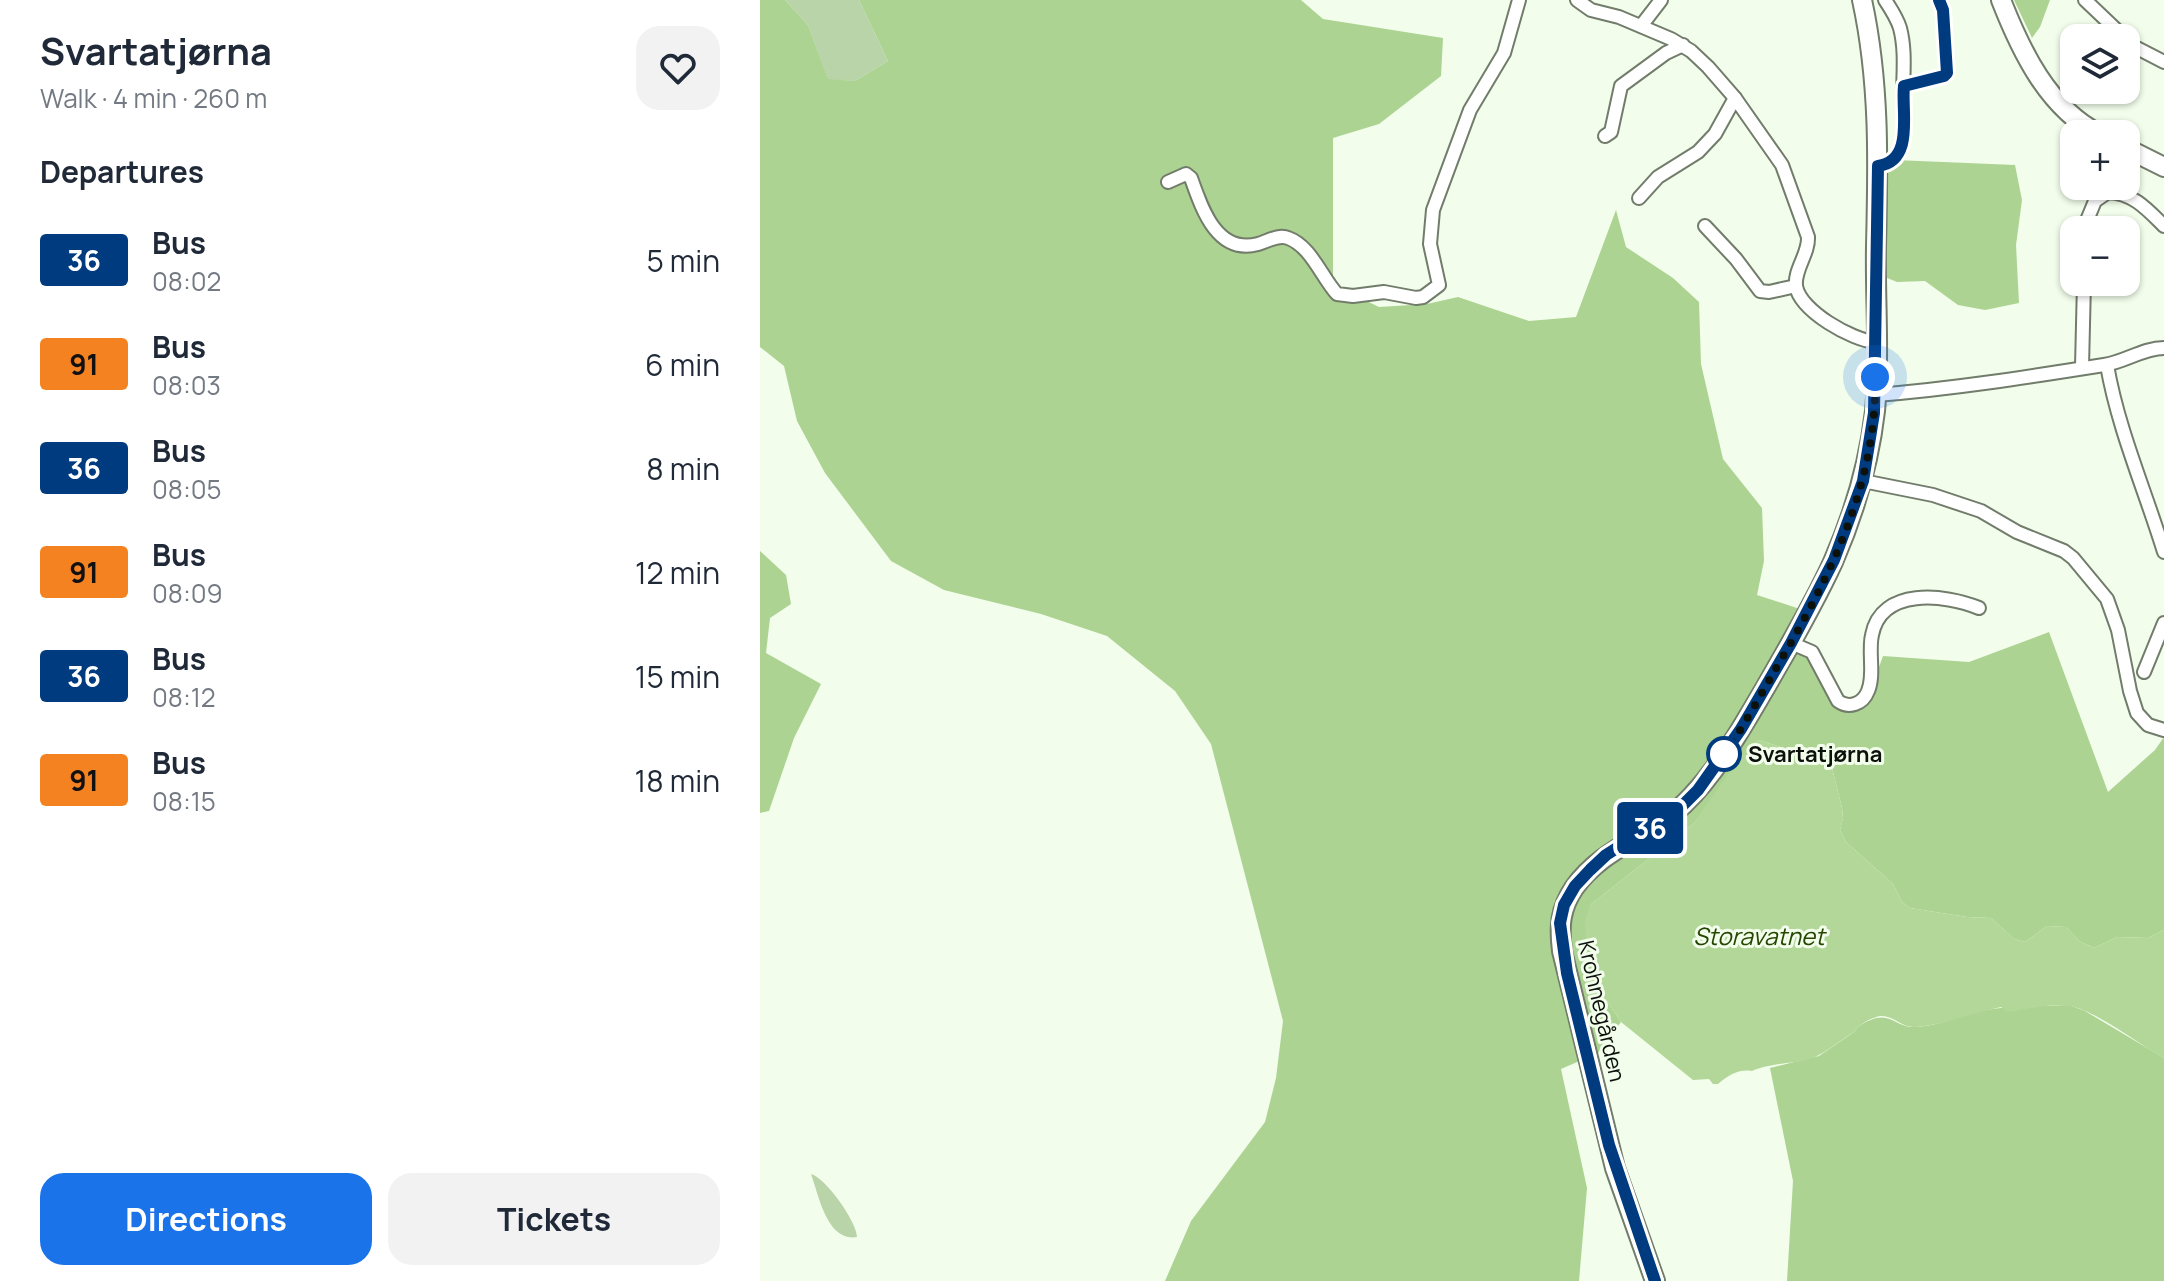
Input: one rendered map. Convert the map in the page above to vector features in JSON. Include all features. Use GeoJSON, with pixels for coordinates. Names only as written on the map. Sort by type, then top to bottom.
{"type":"FeatureCollection","features":[{"type":"Feature","properties":{"kind":"main road","name":"Krohnegården"},"geometry":{"type":"LineString","coordinates":[[1655,1281],[1609,1145],[1564,962],[1560,923],[1564,905],[1575,886],[1606,855],[1681,807],[1698,790],[1741,729],[1834,560],[1863,481],[1876,395],[1878,166],[1873,62],[1862,0]]}},
{"type":"Feature","properties":{"kind":"main road"},"geometry":{"type":"LineString","coordinates":[[2001,0],[2026,57],[2043,84],[2080,120]]}},
{"type":"Feature","properties":{"kind":"main road"},"geometry":{"type":"LineString","coordinates":[[2140,155],[2164,167]]}},
{"type":"Feature","properties":{"kind":"street"},"geometry":{"type":"LineString","coordinates":[[1168,182],[1186,174],[1191,178],[1214,229],[1233,244],[1248,246],[1277,237],[1290,238],[1321,269],[1337,294],[1353,296],[1384,292],[1423,297],[1439,285],[1430,244],[1433,210],[1470,110],[1504,53],[1519,0]]}},
{"type":"Feature","properties":{"kind":"street"},"geometry":{"type":"LineString","coordinates":[[1577,0],[1591,10],[1641,26],[1683,45],[1708,67],[1735,98],[1782,165],[1806,228],[1809,243],[1796,286]]}},
{"type":"Feature","properties":{"kind":"street"},"geometry":{"type":"LineString","coordinates":[[1641,26],[1661,0]]}},
{"type":"Feature","properties":{"kind":"street"},"geometry":{"type":"LineString","coordinates":[[1878,166],[1894,159],[1904,138],[1900,28],[1885,0]]}},
{"type":"Feature","properties":{"kind":"street"},"geometry":{"type":"LineString","coordinates":[[1904,86],[1947,73],[1943,10],[1939,0]]}},
{"type":"Feature","properties":{"kind":"street"},"geometry":{"type":"LineString","coordinates":[[2085,0],[2110,24]]}},
{"type":"Feature","properties":{"kind":"street"},"geometry":{"type":"LineString","coordinates":[[1605,136],[1611,132],[1621,86],[1666,53],[1683,45]]}},
{"type":"Feature","properties":{"kind":"street"},"geometry":{"type":"LineString","coordinates":[[2140,50],[2164,62]]}},
{"type":"Feature","properties":{"kind":"street"},"geometry":{"type":"LineString","coordinates":[[1639,198],[1658,177],[1698,152],[1715,134],[1735,98]]}},
{"type":"Feature","properties":{"kind":"street"},"geometry":{"type":"LineString","coordinates":[[2089,216],[2095,201],[2108,192],[2125,194],[2143,205],[2164,226]]}},
{"type":"Feature","properties":{"kind":"street"},"geometry":{"type":"LineString","coordinates":[[1705,226],[1760,291],[1796,286]]}},
{"type":"Feature","properties":{"kind":"street"},"geometry":{"type":"LineString","coordinates":[[1796,286],[1810,307],[1827,321],[1855,336],[1875,342]]}},
{"type":"Feature","properties":{"kind":"street"},"geometry":{"type":"LineString","coordinates":[[2082,367],[2084,296]]}},
{"type":"Feature","properties":{"kind":"street"},"geometry":{"type":"LineString","coordinates":[[1876,395],[2107,365],[2164,348]]}},
{"type":"Feature","properties":{"kind":"street"},"geometry":{"type":"LineString","coordinates":[[2107,365],[2111,389],[2164,552]]}},
{"type":"Feature","properties":{"kind":"street"},"geometry":{"type":"LineString","coordinates":[[1863,481],[1922,493],[1981,511],[2073,558],[2107,599],[2118,630],[2137,713],[2148,725],[2164,730]]}},
{"type":"Feature","properties":{"kind":"street"},"geometry":{"type":"LineString","coordinates":[[1791,643],[1812,652],[1838,701],[1843,705],[1853,705],[1862,701],[1868,692],[1871,636],[1876,621],[1887,609],[1915,599],[1940,598],[1979,608]]}},
{"type":"Feature","properties":{"kind":"street"},"geometry":{"type":"LineString","coordinates":[[2144,672],[2164,623]]}},
{"type":"Feature","properties":{"kind":"shaded area"},"geometry":{"type":"Polygon","coordinates":[[[760,0],[785,0],[808,25],[828,79],[855,81],[888,61],[859,0],[1301,0],[1323,19],[1443,38],[1441,76],[1379,124],[1333,138],[1333,285],[1379,307],[1427,304],[1458,297],[1529,321],[1576,317],[1616,210],[1626,247],[1673,278],[1699,302],[1701,364],[1723,459],[1762,508],[1764,561],[1757,595],[1800,609],[1804,647],[1843,710],[1870,692],[1883,656],[1969,662],[2049,632],[2108,792],[2155,750],[2164,737],[2164,930],[2148,938],[2117,937],[2094,948],[2079,941],[2066,927],[2047,926],[2025,942],[2014,939],[1991,918],[1910,908],[1902,902],[1893,884],[1846,842],[1840,830],[1842,808],[1832,768],[1820,759],[1758,740],[1693,824],[1590,905],[1607,1001],[1621,1022],[1598,1053],[1561,1069],[1587,1188],[1579,1281],[1165,1281],[1191,1221],[1265,1122],[1276,1078],[1283,1021],[1211,744],[1175,691],[1107,636],[1041,614],[944,590],[891,561],[825,473],[797,421],[784,366],[760,347],[760,0]]]}},
{"type":"Feature","properties":{"kind":"shaded area"},"geometry":{"type":"Polygon","coordinates":[[[785,0],[859,0],[888,61],[855,81],[828,80],[808,25],[785,0]]]}},
{"type":"Feature","properties":{"kind":"shaded area"},"geometry":{"type":"Polygon","coordinates":[[[2014,0],[2050,0],[2040,27],[2032,38],[2014,0]]]}},
{"type":"Feature","properties":{"kind":"shaded area"},"geometry":{"type":"Polygon","coordinates":[[[1871,159],[2015,165],[2022,200],[2016,245],[2019,303],[1985,310],[1958,305],[1925,281],[1897,282],[1870,271],[1871,159]]]}},
{"type":"Feature","properties":{"kind":"shaded area"},"geometry":{"type":"Polygon","coordinates":[[[760,551],[786,575],[791,604],[770,618],[766,653],[821,684],[794,738],[769,811],[760,813],[760,551]]]}},
{"type":"Feature","properties":{"kind":"shaded area"},"geometry":{"type":"Polygon","coordinates":[[[2069,1005],[2085,1011],[2164,1058],[2164,1281],[1787,1281],[1793,1181],[1770,1068],[1819,1056],[1860,1025],[1876,1018],[1888,1018],[1915,1027],[1992,1009],[2069,1005]]]}},
{"type":"Feature","properties":{"kind":"shaded area"},"geometry":{"type":"Polygon","coordinates":[[[811,1174],[824,1183],[839,1201],[852,1221],[857,1237],[847,1237],[831,1225],[811,1174]]]}},
{"type":"Feature","properties":{"kind":"water","name":"Storavatnet"},"geometry":{"type":"Polygon","coordinates":[[[1758,740],[1821,759],[1832,768],[1842,808],[1840,830],[1846,842],[1893,884],[1902,902],[1910,908],[1991,918],[2014,939],[2025,942],[2047,926],[2066,927],[2079,941],[2094,948],[2117,937],[2148,938],[2164,930],[2164,1058],[2081,1009],[2055,1005],[2007,1012],[2001,1007],[1915,1027],[1880,1016],[1859,1026],[1810,1059],[1738,1072],[1718,1084],[1713,1084],[1709,1079],[1693,1080],[1621,1022],[1607,1001],[1586,939],[1585,921],[1590,905],[1693,824],[1736,763],[1758,740]]]}},
{"type":"Feature","properties":{"kind":"bus line","name":"36"},"geometry":{"type":"LineString","coordinates":[[1655,1281],[1615,1168],[1562,951],[1560,923],[1564,905],[1575,886],[1590,870],[1606,855],[1681,807],[1698,790],[1741,729],[1834,560],[1863,481],[1874,413],[1878,166],[1894,159],[1904,138],[1904,86],[1947,73],[1943,10],[1939,0]]}},
{"type":"Feature","properties":{"kind":"place","name":"Svartatjørna"},"geometry":{"type":"Point","coordinates":[1724,754]}},
{"type":"Feature","properties":{"kind":"route"},"geometry":{"type":"LineString","coordinates":[[1724,754],[1791,643],[1834,560],[1863,481],[1874,413],[1875,377]]}}]}
